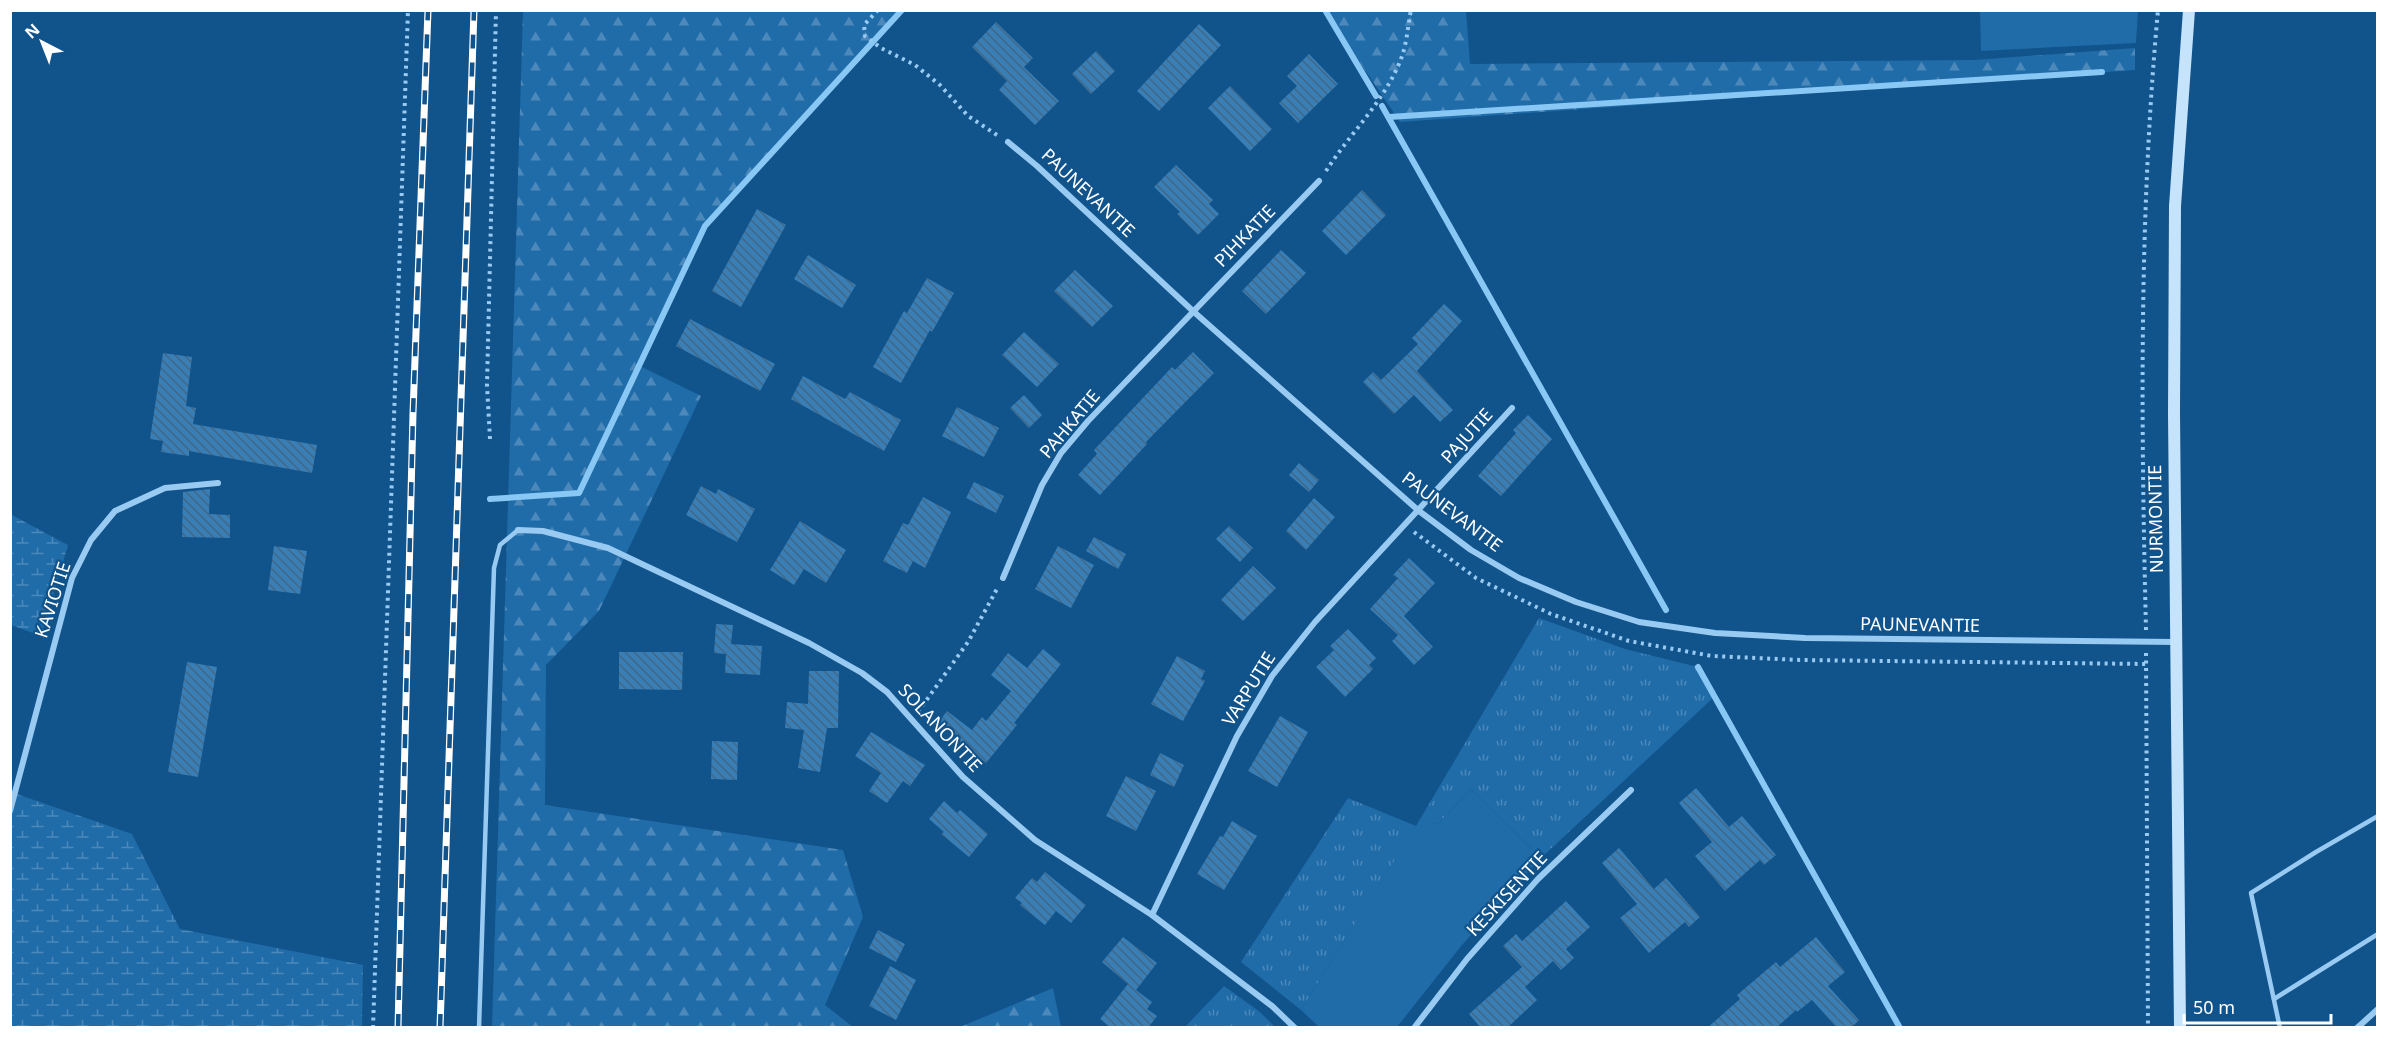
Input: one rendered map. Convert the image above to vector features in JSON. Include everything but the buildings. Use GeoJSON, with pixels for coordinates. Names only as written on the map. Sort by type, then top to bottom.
{"type":"FeatureCollection","features":[{"type":"Feature","properties":{"kind":"main road","name":"NURMONTIE"},"geometry":{"type":"LineString","coordinates":[[2180,1028],[2174,413],[2175,206],[2189,10]]}},
{"type":"Feature","properties":{"kind":"street","name":"PAUNEVANTIE"},"geometry":{"type":"LineString","coordinates":[[1008,142],[1037,166],[1194,312],[1419,510],[1471,550],[1519,578],[1576,602],[1639,622],[1715,633],[1805,638],[2176,642]]}},
{"type":"Feature","properties":{"kind":"street","name":"PIHKATIE"},"geometry":{"type":"LineString","coordinates":[[1194,312],[1319,181]]}},
{"type":"Feature","properties":{"kind":"street","name":"PAHKATIE"},"geometry":{"type":"LineString","coordinates":[[1003,578],[1042,485],[1061,453],[1194,312]]}},
{"type":"Feature","properties":{"kind":"street","name":"PAJUTIE"},"geometry":{"type":"LineString","coordinates":[[1419,510],[1512,408]]}},
{"type":"Feature","properties":{"kind":"street","name":"KAVIOTIE"},"geometry":{"type":"LineString","coordinates":[[10,811],[72,578],[90,540],[115,512],[165,488],[218,483]]}},
{"type":"Feature","properties":{"kind":"street","name":"VARPUTIE"},"geometry":{"type":"LineString","coordinates":[[1152,915],[1237,736],[1272,676],[1315,622],[1419,510]]}},
{"type":"Feature","properties":{"kind":"street","name":"SOLANONTIE"},"geometry":{"type":"LineString","coordinates":[[518,530],[543,531],[608,548],[799,638],[862,673],[887,692],[963,777],[1035,840],[1152,915],[1272,1006],[1295,1028]]}},
{"type":"Feature","properties":{"kind":"street","name":"KESKISENTIE"},"geometry":{"type":"LineString","coordinates":[[1414,1028],[1467,958],[1530,888],[1631,790]]}},
{"type":"Feature","properties":{"kind":"street"},"geometry":{"type":"LineString","coordinates":[[2357,1028],[2378,1009]]}},
{"type":"Feature","properties":{"kind":"lane"},"geometry":{"type":"LineString","coordinates":[[480,1028],[494,568],[500,545],[518,530]]}},
{"type":"Feature","properties":{"kind":"lane"},"geometry":{"type":"LineString","coordinates":[[2280,1028],[2251,893],[2378,816]]}},
{"type":"Feature","properties":{"kind":"lane"},"geometry":{"type":"LineString","coordinates":[[2274,999],[2378,934]]}},
{"type":"Feature","properties":{"kind":"path"},"geometry":{"type":"LineString","coordinates":[[373,1028],[408,10]]}},
{"type":"Feature","properties":{"kind":"path"},"geometry":{"type":"LineString","coordinates":[[490,439],[487,385],[496,10]]}},
{"type":"Feature","properties":{"kind":"path"},"geometry":{"type":"LineString","coordinates":[[878,10],[864,25],[865,36],[915,65],[940,85],[968,116],[1008,142]]}},
{"type":"Feature","properties":{"kind":"path"},"geometry":{"type":"LineString","coordinates":[[1319,181],[1340,149],[1381,97],[1402,56],[1411,10]]}},
{"type":"Feature","properties":{"kind":"path"},"geometry":{"type":"LineString","coordinates":[[2148,1028],[2143,500],[2145,244],[2150,92],[2158,10]]}},
{"type":"Feature","properties":{"kind":"path"},"geometry":{"type":"LineString","coordinates":[[912,719],[932,695],[968,642],[1003,578]]}},
{"type":"Feature","properties":{"kind":"green space"},"geometry":{"type":"Polygon","coordinates":[[[523,11],[902,11],[705,226],[638,365],[701,396],[599,611],[546,665],[545,805],[843,850],[863,917],[825,1005],[853,1027],[492,1028],[523,11]]]}},
{"type":"Feature","properties":{"kind":"green space"},"geometry":{"type":"Polygon","coordinates":[[[1325,11],[1466,11],[1470,64],[1974,60],[2135,48],[2135,70],[1400,122],[1325,11]]]}},
{"type":"Feature","properties":{"kind":"green space"},"geometry":{"type":"Polygon","coordinates":[[[1980,11],[2138,11],[2136,43],[1981,51],[1980,11]]]}},
{"type":"Feature","properties":{"kind":"green space"},"geometry":{"type":"Polygon","coordinates":[[[10,514],[68,545],[41,636],[11,625],[10,514]]]}},
{"type":"Feature","properties":{"kind":"green space"},"geometry":{"type":"Polygon","coordinates":[[[1539,618],[1625,649],[1698,667],[1714,697],[1541,858],[1471,789],[1439,823],[1416,827],[1301,1010],[1241,962],[1348,798],[1416,826],[1539,618]]]}},
{"type":"Feature","properties":{"kind":"green space"},"geometry":{"type":"Polygon","coordinates":[[[1471,789],[1541,858],[1462,945],[1397,1027],[1319,1027],[1301,1010],[1416,826],[1439,823],[1471,789]]]}},
{"type":"Feature","properties":{"kind":"green space"},"geometry":{"type":"Polygon","coordinates":[[[11,792],[132,834],[180,929],[363,965],[362,1027],[11,1028],[11,792]]]}},
{"type":"Feature","properties":{"kind":"green space"},"geometry":{"type":"Polygon","coordinates":[[[1224,986],[1260,1012],[1275,1027],[1185,1027],[1224,986]]]}},
{"type":"Feature","properties":{"kind":"green space"},"geometry":{"type":"Polygon","coordinates":[[[1053,988],[1061,1027],[960,1027],[1053,988]]]}},
{"type":"Feature","properties":{"kind":"waterway"},"geometry":{"type":"LineString","coordinates":[[490,499],[579,493],[705,226],[902,10]]}},
{"type":"Feature","properties":{"kind":"waterway"},"geometry":{"type":"LineString","coordinates":[[1325,10],[1376,96]]}},
{"type":"Feature","properties":{"kind":"waterway"},"geometry":{"type":"LineString","coordinates":[[1389,117],[2102,72]]}},
{"type":"Feature","properties":{"kind":"waterway"},"geometry":{"type":"LineString","coordinates":[[1382,106],[1666,610]]}},
{"type":"Feature","properties":{"kind":"waterway"},"geometry":{"type":"LineString","coordinates":[[1698,667],[1900,1028]]}},
{"type":"Feature","properties":{"kind":"railway"},"geometry":{"type":"LineString","coordinates":[[398,1028],[413,413],[428,10]]}},
{"type":"Feature","properties":{"kind":"railway"},"geometry":{"type":"LineString","coordinates":[[440,1028],[474,10]]}}]}
